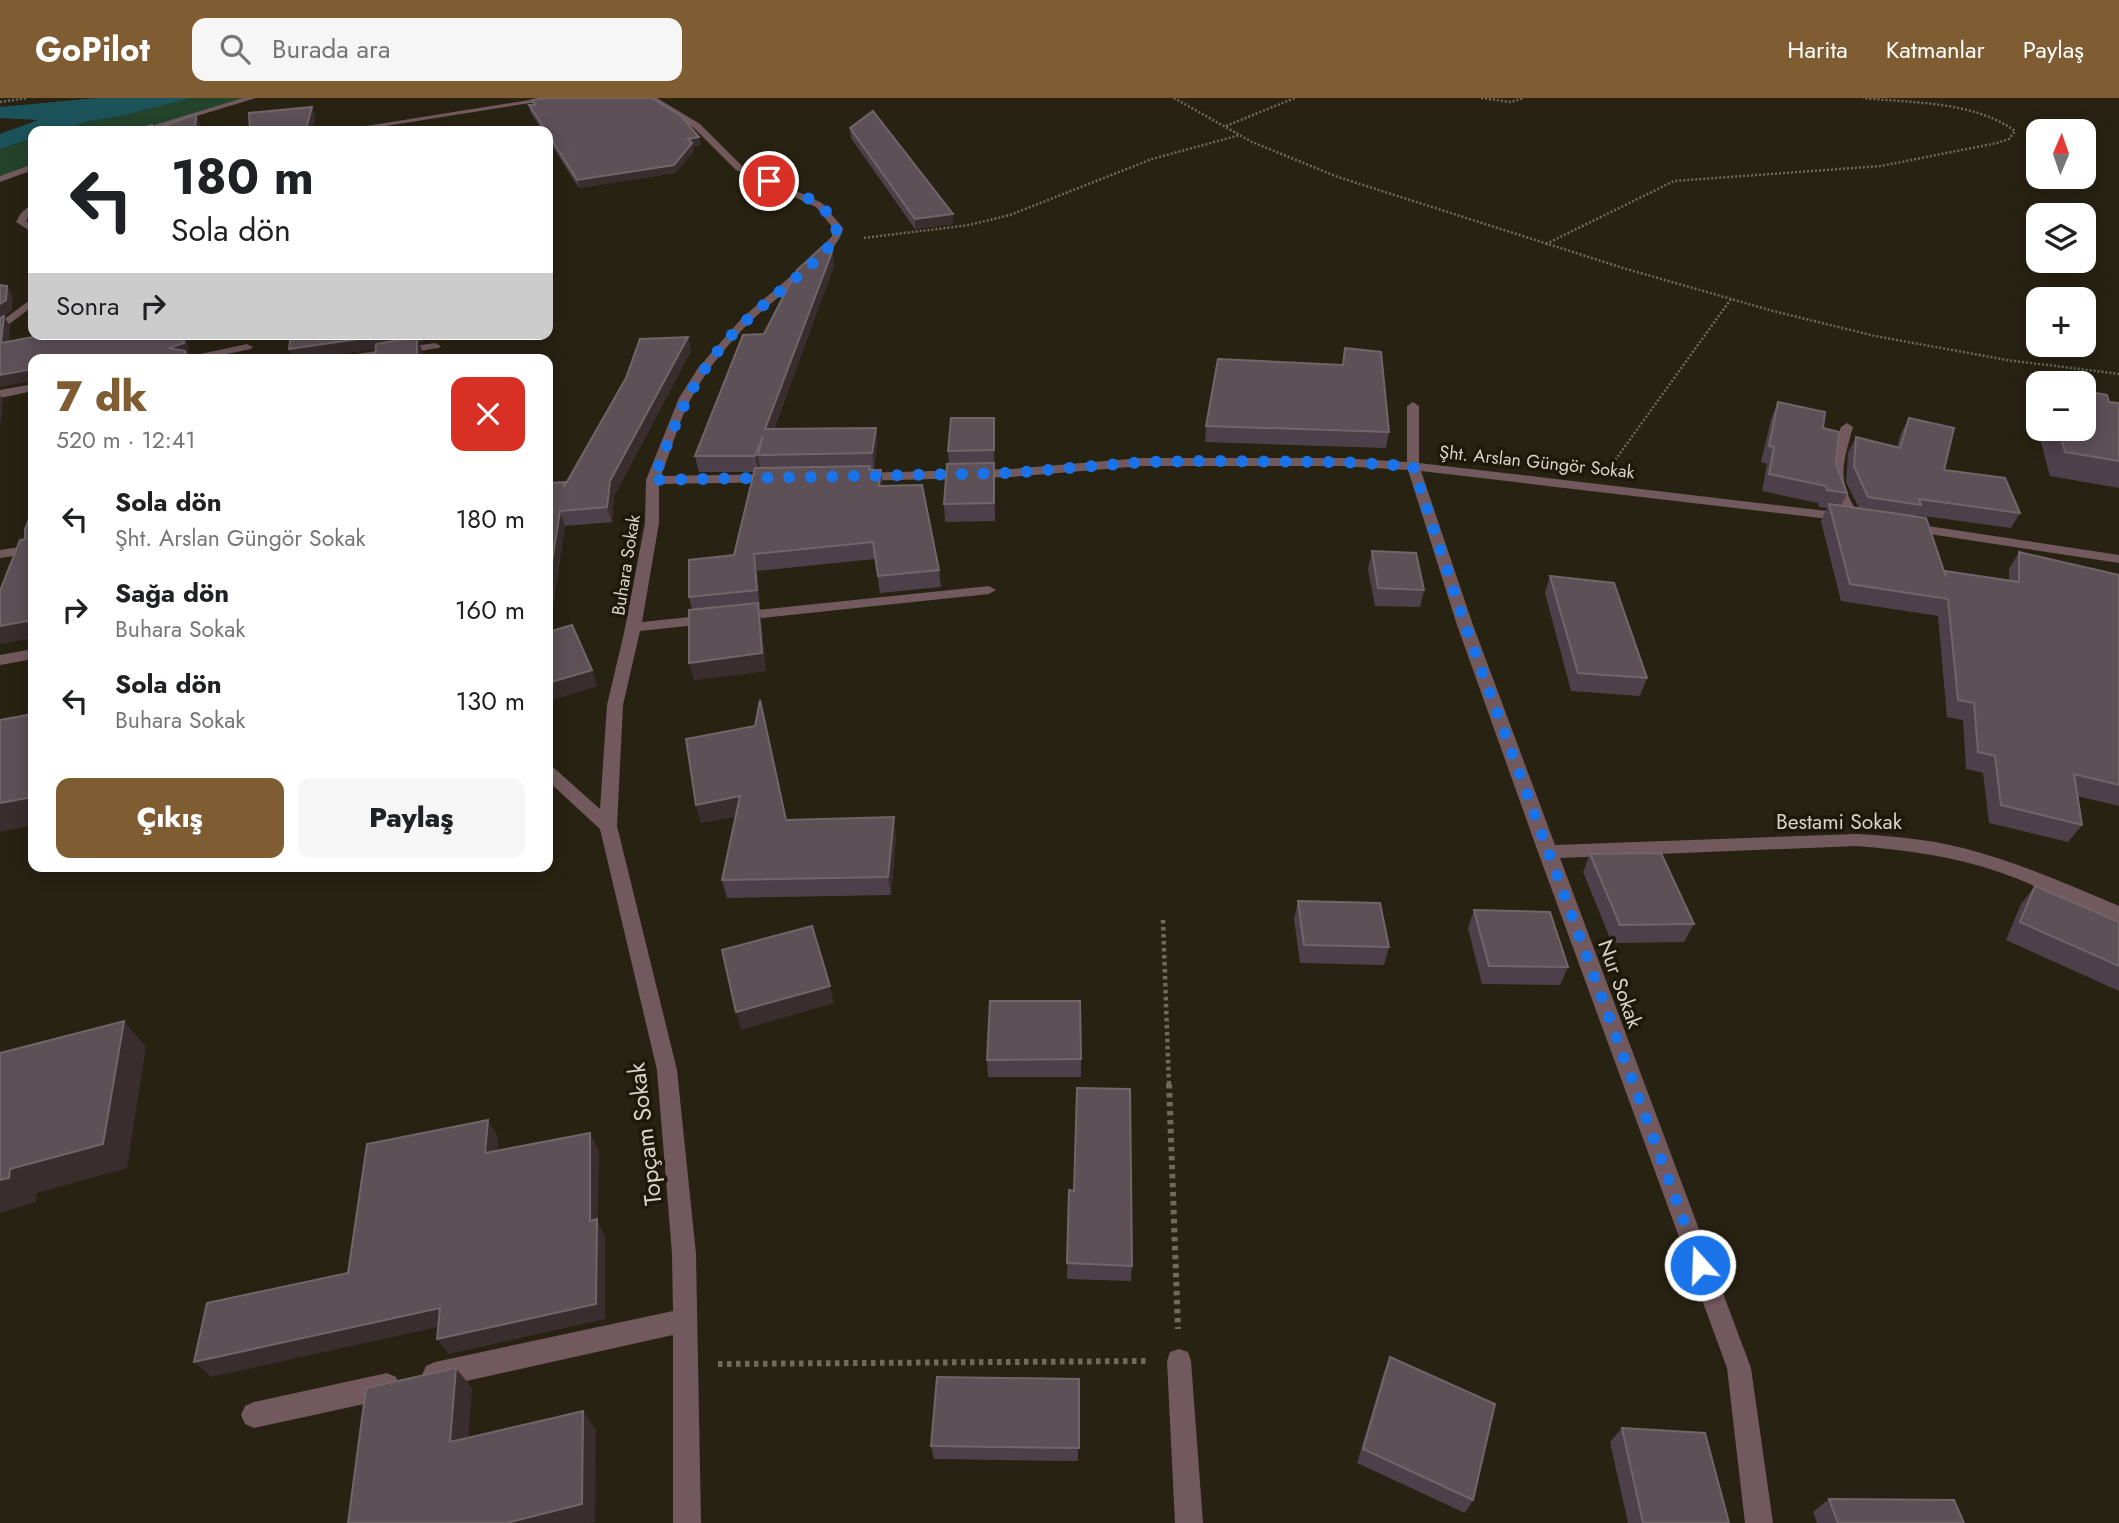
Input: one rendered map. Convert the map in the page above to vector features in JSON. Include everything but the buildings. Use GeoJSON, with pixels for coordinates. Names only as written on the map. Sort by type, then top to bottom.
{"type":"FeatureCollection","features":[{"type":"Feature","properties":{"kind":"street"},"geometry":{"type":"LineString","coordinates":[[156,126],[252,98]]}},
{"type":"Feature","properties":{"kind":"street"},"geometry":{"type":"LineString","coordinates":[[372,126],[558,98]]}},
{"type":"Feature","properties":{"kind":"street"},"geometry":{"type":"LineString","coordinates":[[651,98],[697,126],[740,168],[819,205],[838,228],[835,240]]}},
{"type":"Feature","properties":{"kind":"street"},"geometry":{"type":"LineString","coordinates":[[0,179],[28,169]]}},
{"type":"Feature","properties":{"kind":"street"},"geometry":{"type":"LineString","coordinates":[[28,211],[21,222],[28,227]]}},
{"type":"Feature","properties":{"kind":"street","name":"Buhara Sokak"},"geometry":{"type":"LineString","coordinates":[[608,826],[615,705],[652,523],[653,480],[685,398],[710,360],[746,320],[835,240]]}},
{"type":"Feature","properties":{"kind":"street"},"geometry":{"type":"LineString","coordinates":[[0,328],[28,305]]}},
{"type":"Feature","properties":{"kind":"street"},"geometry":{"type":"LineString","coordinates":[[208,354],[247,346]]}},
{"type":"Feature","properties":{"kind":"street"},"geometry":{"type":"LineString","coordinates":[[377,354],[435,346]]}},
{"type":"Feature","properties":{"kind":"street"},"geometry":{"type":"LineString","coordinates":[[0,394],[28,388]]}},
{"type":"Feature","properties":{"kind":"street","name":"Nur Sokak"},"geometry":{"type":"LineString","coordinates":[[1413,406],[1413,466],[1465,625],[1739,1368],[1759,1523]]}},
{"type":"Feature","properties":{"kind":"street","name":"Şht. Arslan Güngör Sokak"},"geometry":{"type":"LineString","coordinates":[[849,477],[1011,473],[1142,462],[1328,461],[1413,466],[1861,519],[1840,498],[1833,478],[1847,427]]}},
{"type":"Feature","properties":{"kind":"street"},"geometry":{"type":"LineString","coordinates":[[653,480],[793,478]]}},
{"type":"Feature","properties":{"kind":"street"},"geometry":{"type":"LineString","coordinates":[[1894,524],[2119,559]]}},
{"type":"Feature","properties":{"kind":"street"},"geometry":{"type":"LineString","coordinates":[[0,554],[28,550]]}},
{"type":"Feature","properties":{"kind":"street"},"geometry":{"type":"LineString","coordinates":[[633,627],[989,590]]}},
{"type":"Feature","properties":{"kind":"street"},"geometry":{"type":"LineString","coordinates":[[0,660],[28,655]]}},
{"type":"Feature","properties":{"kind":"street"},"geometry":{"type":"LineString","coordinates":[[553,776],[608,826]]}},
{"type":"Feature","properties":{"kind":"street","name":"Topçam Sokak"},"geometry":{"type":"LineString","coordinates":[[608,826],[667,1070],[684,1254],[687,1523]]}},
{"type":"Feature","properties":{"kind":"street","name":"Bestami Sokak"},"geometry":{"type":"LineString","coordinates":[[1547,852],[1857,840],[1902,844],[1972,858],[2034,878],[2119,914]]}},
{"type":"Feature","properties":{"kind":"street"},"geometry":{"type":"LineString","coordinates":[[254,1415],[685,1320]]}},
{"type":"Feature","properties":{"kind":"street"},"geometry":{"type":"LineString","coordinates":[[1179,1361],[1189,1523]]}},
{"type":"Feature","properties":{"kind":"path"},"geometry":{"type":"LineString","coordinates":[[0,102],[27,98]]}},
{"type":"Feature","properties":{"kind":"path"},"geometry":{"type":"LineString","coordinates":[[1174,98],[1240,135],[1338,177],[1546,244],[1731,299],[1875,336],[2007,360],[2119,374]]}},
{"type":"Feature","properties":{"kind":"path"},"geometry":{"type":"LineString","coordinates":[[1225,127],[1295,98]]}},
{"type":"Feature","properties":{"kind":"path"},"geometry":{"type":"LineString","coordinates":[[1481,98],[1511,102],[1524,98]]}},
{"type":"Feature","properties":{"kind":"path"},"geometry":{"type":"LineString","coordinates":[[1546,244],[1674,181],[1881,166],[1997,143],[2008,139],[2015,131],[1998,119],[1966,112],[1863,98]]}},
{"type":"Feature","properties":{"kind":"path"},"geometry":{"type":"LineString","coordinates":[[835,240],[902,235],[996,219],[1041,205],[1152,159],[1240,135]]}},
{"type":"Feature","properties":{"kind":"path"},"geometry":{"type":"LineString","coordinates":[[1596,487],[1731,299]]}},
{"type":"Feature","properties":{"kind":"path"},"geometry":{"type":"LineString","coordinates":[[685,1364],[1179,1361],[1163,920]]}},
{"type":"Feature","properties":{"kind":"green space"},"geometry":{"type":"Polygon","coordinates":[[[192,98],[252,98],[156,126],[73,126],[192,98]]]}},
{"type":"Feature","properties":{"kind":"green space"},"geometry":{"type":"Polygon","coordinates":[[[28,140],[28,169],[0,179],[0,149],[28,140]]]}},
{"type":"Feature","properties":{"kind":"water"},"geometry":{"type":"Polygon","coordinates":[[[97,98],[192,98],[75,126],[28,126],[28,140],[0,149],[0,134],[38,120],[0,118],[0,107],[97,98]]]}},
{"type":"Feature","properties":{"kind":"route"},"geometry":{"type":"LineString","coordinates":[[769,181],[819,205],[838,228],[837,237],[817,259],[746,320],[710,360],[685,398],[653,480],[1011,473],[1142,462],[1277,460],[1413,466],[1465,625],[1700,1265]]}}]}
